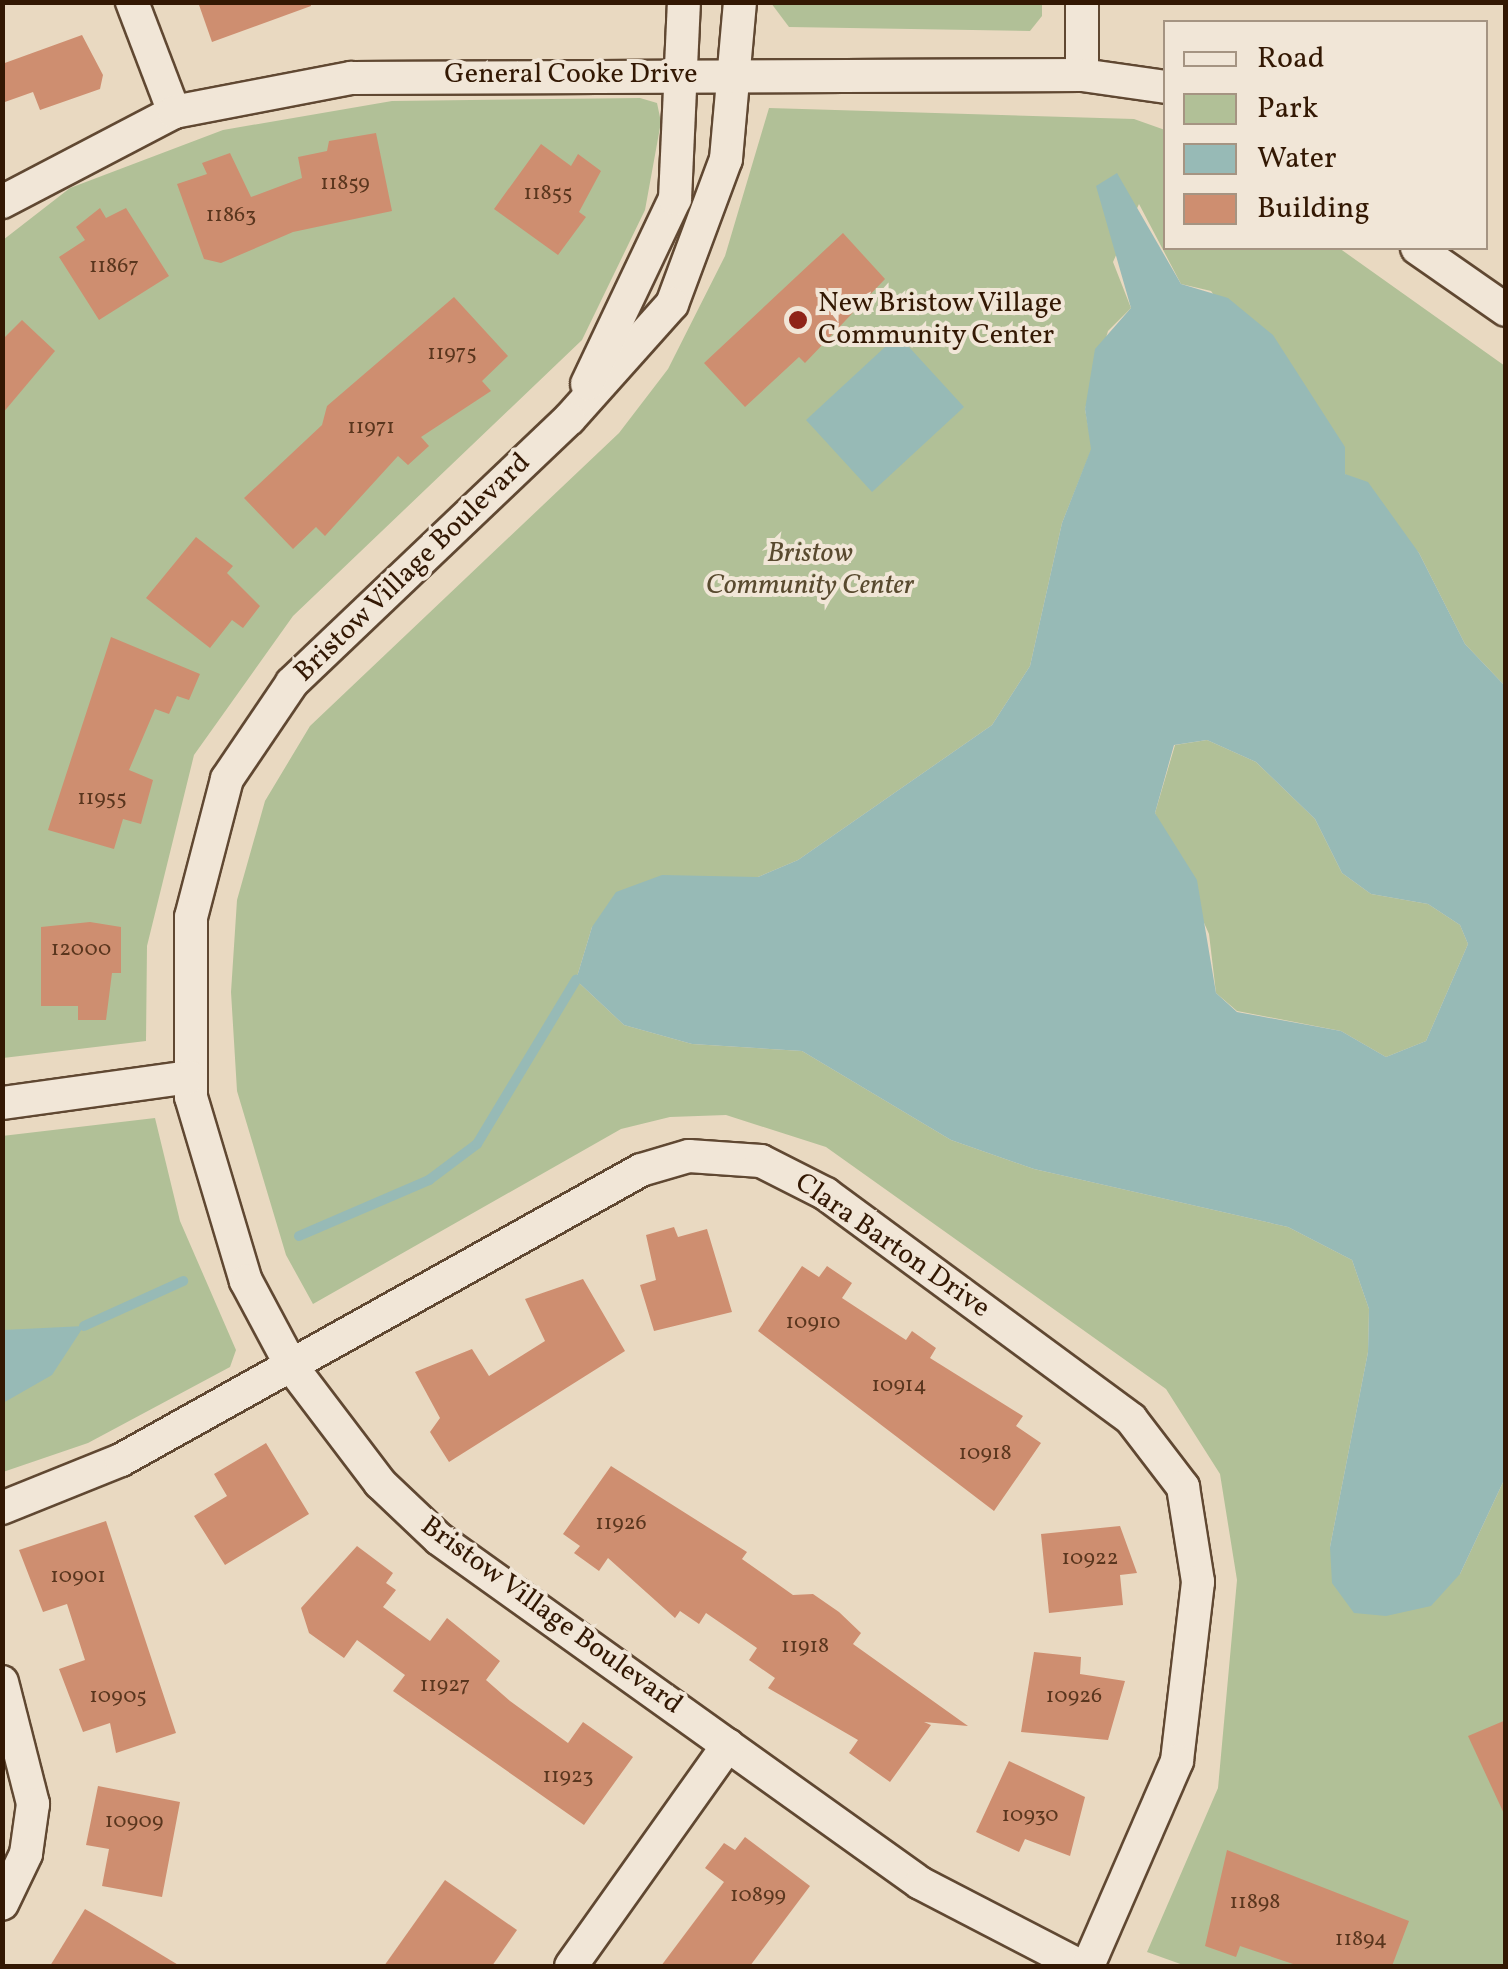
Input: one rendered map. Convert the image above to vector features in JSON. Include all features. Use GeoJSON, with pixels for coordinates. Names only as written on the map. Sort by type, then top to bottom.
{"type":"FeatureCollection","features":[{"type":"Feature","properties":{"kind":"street"},"geometry":{"type":"LineString","coordinates":[[132,2],[174,112]]}},
{"type":"Feature","properties":{"kind":"street","name":"Bristow Village Boulevard"},"geometry":{"type":"LineString","coordinates":[[569,419],[663,241],[682,158],[684,2]]}},
{"type":"Feature","properties":{"kind":"street","name":"Bristow Village Boulevard"},"geometry":{"type":"LineString","coordinates":[[740,2],[737,75],[726,159],[699,250],[672,304],[569,419],[325,647],[234,766],[214,806],[190,916],[189,1077],[221,1222],[292,1367],[380,1483],[439,1539],[920,1883],[1080,1966]]}},
{"type":"Feature","properties":{"kind":"street"},"geometry":{"type":"LineString","coordinates":[[1082,2],[1082,75]]}},
{"type":"Feature","properties":{"kind":"street","name":"General Cooke Drive"},"geometry":{"type":"LineString","coordinates":[[2,202],[174,112],[351,78],[1082,75],[1163,87]]}},
{"type":"Feature","properties":{"kind":"street"},"geometry":{"type":"LineString","coordinates":[[1422,250],[1500,294]]}},
{"type":"Feature","properties":{"kind":"street"},"geometry":{"type":"LineString","coordinates":[[2,1102],[189,1077]]}},
{"type":"Feature","properties":{"kind":"street","name":"Clara Barton Drive"},"geometry":{"type":"LineString","coordinates":[[2,1508],[121,1460],[616,1181],[664,1161],[734,1156],[826,1194],[1132,1419],[1183,1487],[1198,1582],[1170,1790],[1088,1966]]}},
{"type":"Feature","properties":{"kind":"street"},"geometry":{"type":"LineString","coordinates":[[2,1682],[33,1804],[26,1854],[2,1904]]}},
{"type":"Feature","properties":{"kind":"street"},"geometry":{"type":"LineString","coordinates":[[571,1966],[728,1745]]}},
{"type":"Feature","properties":{"kind":"green space"},"geometry":{"type":"Polygon","coordinates":[[[771,3],[1042,3],[1042,16],[1030,31],[789,27],[771,3]]]}},
{"type":"Feature","properties":{"kind":"green space"},"geometry":{"type":"Polygon","coordinates":[[[640,98],[657,103],[661,122],[645,210],[582,340],[293,616],[194,755],[147,946],[146,1041],[3,1058],[3,240],[70,188],[223,130],[392,101],[640,98]]]}},
{"type":"Feature","properties":{"kind":"green space","name":"Bristow Community Center"},"geometry":{"type":"Polygon","coordinates":[[[769,108],[1134,119],[1163,129],[1163,250],[1139,204],[1113,262],[1131,308],[1108,331],[1085,409],[1092,448],[1062,523],[1030,666],[992,725],[798,860],[758,877],[714,877],[592,927],[576,980],[624,1025],[692,1044],[802,1051],[951,1140],[1034,1169],[1288,1227],[1352,1260],[1369,1309],[1368,1352],[1330,1547],[1460,1574],[1505,1478],[1505,1966],[1186,1966],[1147,1952],[1218,1788],[1237,1580],[1220,1474],[1166,1389],[826,1147],[726,1115],[670,1117],[621,1129],[313,1304],[286,1255],[237,1091],[231,992],[237,900],[265,801],[310,726],[619,433],[668,369],[725,256],[769,108]]]}},
{"type":"Feature","properties":{"kind":"green space","name":"Bristow Community Center"},"geometry":{"type":"Polygon","coordinates":[[[1163,250],[1342,250],[1505,366],[1505,686],[1465,644],[1419,553],[1345,474],[1211,291],[1181,284],[1163,250]]]}},
{"type":"Feature","properties":{"kind":"green space"},"geometry":{"type":"Polygon","coordinates":[[[1207,740],[1256,762],[1315,819],[1342,873],[1371,894],[1428,904],[1460,925],[1468,944],[1426,1041],[1386,1057],[1341,1031],[1237,1011],[1216,993],[1209,934],[1155,813],[1175,745],[1207,740]]]}},
{"type":"Feature","properties":{"kind":"green space"},"geometry":{"type":"Polygon","coordinates":[[[155,1118],[180,1221],[236,1350],[230,1367],[88,1443],[3,1472],[2,1136],[155,1118]]]}},
{"type":"Feature","properties":{"kind":"water"},"geometry":{"type":"Polygon","coordinates":[[[1117,173],[1181,284],[1228,298],[1273,335],[1345,447],[1345,474],[1368,482],[1419,553],[1465,644],[1505,686],[1505,1478],[1460,1574],[1431,1606],[1386,1616],[1354,1613],[1332,1583],[1330,1547],[1368,1352],[1369,1309],[1352,1260],[1288,1227],[1034,1169],[951,1140],[802,1051],[692,1044],[624,1025],[576,980],[592,927],[616,892],[662,875],[758,877],[798,860],[992,725],[1030,666],[1062,523],[1091,449],[1085,409],[1095,349],[1131,308],[1096,186],[1117,173]],[[1207,740],[1174,745],[1155,813],[1197,880],[1216,993],[1237,1012],[1341,1031],[1386,1057],[1426,1041],[1468,944],[1460,925],[1428,904],[1371,894],[1342,873],[1315,819],[1256,762],[1207,740]]]}},
{"type":"Feature","properties":{"kind":"water"},"geometry":{"type":"Polygon","coordinates":[[[898,335],[964,407],[872,492],[806,420],[898,335]]]}},
{"type":"Feature","properties":{"kind":"water"},"geometry":{"type":"Polygon","coordinates":[[[84,1326],[52,1375],[3,1403],[3,1330],[84,1326]]]}},
{"type":"Feature","properties":{"kind":"building"},"geometry":{"type":"Polygon","coordinates":[[[198,2],[310,2],[311,6],[212,42],[198,2]]]}},
{"type":"Feature","properties":{"kind":"building"},"geometry":{"type":"Polygon","coordinates":[[[82,35],[103,75],[100,89],[40,110],[33,92],[2,103],[2,64],[82,35]]]}},
{"type":"Feature","properties":{"kind":"building"},"geometry":{"type":"Polygon","coordinates":[[[376,133],[392,211],[293,232],[221,263],[204,259],[177,184],[207,174],[202,163],[230,153],[251,197],[302,178],[298,157],[327,151],[329,141],[376,133]]]}},
{"type":"Feature","properties":{"kind":"building"},"geometry":{"type":"Polygon","coordinates":[[[541,144],[571,166],[578,154],[601,171],[579,212],[586,217],[558,255],[494,209],[541,144]]]}},
{"type":"Feature","properties":{"kind":"building"},"geometry":{"type":"Polygon","coordinates":[[[100,208],[106,218],[126,208],[169,276],[99,320],[59,257],[85,240],[76,227],[100,208]]]}},
{"type":"Feature","properties":{"kind":"building","name":"New Bristow Village Community Center"},"geometry":{"type":"Polygon","coordinates":[[[843,233],[885,279],[805,363],[799,357],[745,407],[704,363],[843,233]]]}},
{"type":"Feature","properties":{"kind":"building"},"geometry":{"type":"Polygon","coordinates":[[[454,297],[508,356],[482,381],[491,391],[421,437],[429,446],[408,465],[398,456],[325,536],[316,527],[293,549],[244,498],[322,425],[327,406],[454,297]]]}},
{"type":"Feature","properties":{"kind":"building"},"geometry":{"type":"Polygon","coordinates":[[[22,320],[55,351],[2,414],[2,340],[22,320]]]}},
{"type":"Feature","properties":{"kind":"building"},"geometry":{"type":"Polygon","coordinates":[[[196,537],[233,566],[227,573],[260,606],[243,628],[232,620],[210,648],[146,598],[196,537]]]}},
{"type":"Feature","properties":{"kind":"building"},"geometry":{"type":"Polygon","coordinates":[[[111,637],[200,674],[189,700],[177,696],[169,714],[155,709],[129,770],[153,780],[141,824],[123,819],[114,849],[48,830],[111,637]]]}},
{"type":"Feature","properties":{"kind":"building"},"geometry":{"type":"Polygon","coordinates":[[[90,922],[121,927],[121,973],[112,973],[106,1020],[78,1020],[78,1006],[41,1006],[41,927],[90,922]]]}},
{"type":"Feature","properties":{"kind":"building"},"geometry":{"type":"Polygon","coordinates":[[[674,1227],[678,1237],[707,1229],[732,1312],[654,1331],[640,1285],[656,1280],[646,1235],[674,1227]]]}},
{"type":"Feature","properties":{"kind":"building"},"geometry":{"type":"Polygon","coordinates":[[[802,1266],[819,1277],[827,1266],[852,1283],[842,1298],[906,1340],[912,1331],[936,1348],[930,1358],[1023,1416],[1016,1426],[1041,1443],[994,1511],[758,1331],[802,1266]]]}},
{"type":"Feature","properties":{"kind":"building"},"geometry":{"type":"Polygon","coordinates":[[[583,1279],[625,1351],[449,1462],[430,1432],[440,1418],[415,1372],[472,1349],[489,1376],[545,1341],[525,1299],[583,1279]]]}},
{"type":"Feature","properties":{"kind":"building"},"geometry":{"type":"Polygon","coordinates":[[[266,1443],[309,1514],[225,1565],[194,1516],[227,1496],[214,1474],[266,1443]]]}},
{"type":"Feature","properties":{"kind":"building"},"geometry":{"type":"Polygon","coordinates":[[[611,1466],[747,1552],[742,1559],[793,1595],[813,1594],[839,1612],[861,1633],[853,1644],[968,1726],[924,1722],[931,1725],[890,1782],[849,1753],[858,1740],[768,1688],[775,1678],[749,1660],[757,1648],[706,1613],[699,1624],[680,1611],[675,1618],[608,1558],[599,1571],[574,1553],[580,1546],[563,1534],[611,1466]]]}},
{"type":"Feature","properties":{"kind":"building"},"geometry":{"type":"Polygon","coordinates":[[[106,1521],[176,1733],[116,1753],[110,1723],[83,1732],[59,1669],[85,1660],[67,1604],[43,1612],[19,1550],[106,1521]]]}},
{"type":"Feature","properties":{"kind":"building"},"geometry":{"type":"Polygon","coordinates":[[[1120,1526],[1137,1573],[1120,1575],[1123,1605],[1049,1613],[1041,1534],[1120,1526]]]}},
{"type":"Feature","properties":{"kind":"building"},"geometry":{"type":"Polygon","coordinates":[[[357,1546],[393,1573],[386,1583],[396,1590],[383,1607],[430,1641],[447,1618],[500,1661],[486,1680],[510,1701],[568,1743],[583,1722],[633,1757],[584,1825],[393,1691],[405,1675],[357,1640],[344,1658],[309,1633],[301,1608],[357,1546]]]}},
{"type":"Feature","properties":{"kind":"building"},"geometry":{"type":"Polygon","coordinates":[[[1034,1652],[1081,1657],[1080,1674],[1125,1681],[1108,1740],[1021,1732],[1034,1652]]]}},
{"type":"Feature","properties":{"kind":"building"},"geometry":{"type":"Polygon","coordinates":[[[1506,1720],[1506,1818],[1468,1736],[1506,1720]]]}},
{"type":"Feature","properties":{"kind":"building"},"geometry":{"type":"Polygon","coordinates":[[[1009,1761],[1085,1797],[1070,1856],[1025,1839],[1019,1852],[976,1832],[1009,1761]]]}},
{"type":"Feature","properties":{"kind":"building"},"geometry":{"type":"Polygon","coordinates":[[[98,1786],[180,1802],[162,1897],[102,1886],[109,1849],[86,1845],[98,1786]]]}},
{"type":"Feature","properties":{"kind":"building"},"geometry":{"type":"Polygon","coordinates":[[[745,1837],[810,1886],[750,1966],[661,1966],[724,1882],[705,1868],[724,1843],[735,1850],[745,1837]]]}},
{"type":"Feature","properties":{"kind":"building"},"geometry":{"type":"Polygon","coordinates":[[[1227,1850],[1409,1921],[1392,1966],[1299,1966],[1240,1946],[1236,1957],[1205,1946],[1227,1850]]]}},
{"type":"Feature","properties":{"kind":"building"},"geometry":{"type":"Polygon","coordinates":[[[445,1880],[517,1930],[492,1966],[384,1966],[445,1880]]]}},
{"type":"Feature","properties":{"kind":"building"},"geometry":{"type":"Polygon","coordinates":[[[85,1909],[109,1923],[180,1966],[50,1966],[85,1909]]]}},
{"type":"Feature","properties":{"kind":"waterway"},"geometry":{"type":"LineString","coordinates":[[299,1236],[429,1180],[477,1144],[576,980]]}},
{"type":"Feature","properties":{"kind":"waterway"},"geometry":{"type":"LineString","coordinates":[[84,1326],[183,1281]]}},
{"type":"Feature","properties":{"kind":"place","name":"New Bristow Village Community Center"},"geometry":{"type":"Point","coordinates":[798,320]}}]}
